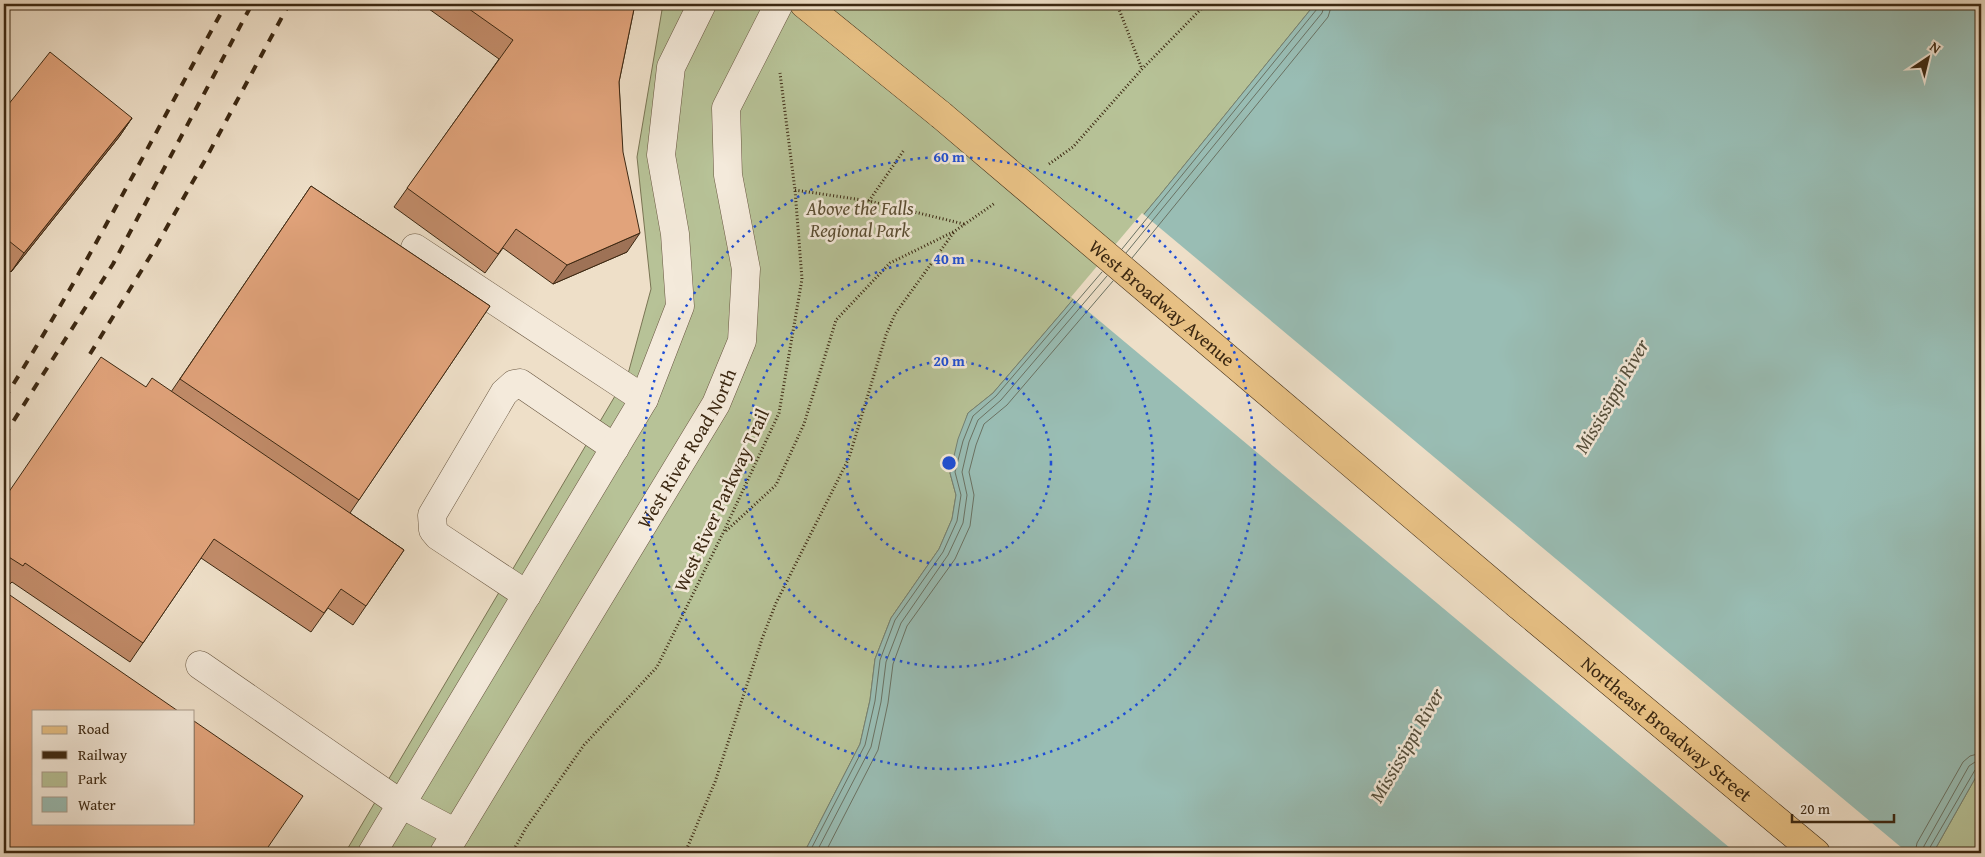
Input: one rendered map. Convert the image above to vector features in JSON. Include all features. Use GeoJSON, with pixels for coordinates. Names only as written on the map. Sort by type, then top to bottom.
{"type":"FeatureCollection","features":[{"type":"Feature","properties":{"kind":"main road","name":"West Broadway Avenue"},"geometry":{"type":"LineString","coordinates":[[804,4],[941,115],[1517,604]]}},
{"type":"Feature","properties":{"kind":"main road","name":"Northeast Broadway Street"},"geometry":{"type":"LineString","coordinates":[[1517,604],[1816,853]]}},
{"type":"Feature","properties":{"kind":"street"},"geometry":{"type":"LineString","coordinates":[[372,853],[644,399],[680,306],[675,234],[661,155],[671,67],[702,4]]}},
{"type":"Feature","properties":{"kind":"street","name":"West River Road North"},"geometry":{"type":"LineString","coordinates":[[450,843],[716,404],[742,342],[746,269],[728,175],[726,108],[778,4]]}},
{"type":"Feature","properties":{"kind":"street"},"geometry":{"type":"LineString","coordinates":[[415,248],[644,399]]}},
{"type":"Feature","properties":{"kind":"street"},"geometry":{"type":"LineString","coordinates":[[527,594],[438,536],[433,530],[432,515],[504,393],[514,384],[520,383],[615,448]]}},
{"type":"Feature","properties":{"kind":"street"},"geometry":{"type":"LineString","coordinates":[[200,665],[401,804],[450,843]]}},
{"type":"Feature","properties":{"kind":"path"},"geometry":{"type":"LineString","coordinates":[[1117,4],[1142,69]]}},
{"type":"Feature","properties":{"kind":"path"},"geometry":{"type":"LineString","coordinates":[[1042,169],[1073,147],[1142,69],[1206,4]]}},
{"type":"Feature","properties":{"kind":"path","name":"West River Parkway Trail"},"geometry":{"type":"LineString","coordinates":[[512,853],[526,828],[584,745],[657,667],[779,413],[802,279],[795,190],[780,73]]}},
{"type":"Feature","properties":{"kind":"path"},"geometry":{"type":"LineString","coordinates":[[870,202],[904,150]]}},
{"type":"Feature","properties":{"kind":"path"},"geometry":{"type":"LineString","coordinates":[[795,190],[870,202],[965,224]]}},
{"type":"Feature","properties":{"kind":"path"},"geometry":{"type":"LineString","coordinates":[[723,533],[776,485],[804,424],[836,320],[890,264],[955,231],[996,202]]}},
{"type":"Feature","properties":{"kind":"path"},"geometry":{"type":"LineString","coordinates":[[685,853],[715,782],[762,638],[776,603],[849,458],[886,335],[895,314],[955,231]]}},
{"type":"Feature","properties":{"kind":"green space","name":"Above the Falls Regional Park"},"geometry":{"type":"Polygon","coordinates":[[[663,4],[1315,4],[1065,309],[993,393],[968,413],[950,473],[956,495],[952,519],[939,549],[891,618],[875,659],[870,700],[860,744],[804,853],[345,853],[628,374],[651,289],[637,157],[663,4]]]}},
{"type":"Feature","properties":{"kind":"green space"},"geometry":{"type":"Polygon","coordinates":[[[1981,768],[1981,853],[1933,853],[1981,768]]]}},
{"type":"Feature","properties":{"kind":"water","name":"Mississippi River"},"geometry":{"type":"Polygon","coordinates":[[[1315,4],[1981,4],[1981,768],[1933,853],[804,853],[860,744],[870,700],[875,659],[891,618],[939,549],[952,519],[956,495],[950,473],[958,439],[968,413],[993,393],[1065,309],[1315,4]]]}},
{"type":"Feature","properties":{"kind":"pier"},"geometry":{"type":"Polygon","coordinates":[[[1142,213],[1908,853],[1736,853],[1071,297],[1142,213]]]}},
{"type":"Feature","properties":{"kind":"building"},"geometry":{"type":"Polygon","coordinates":[[[462,4],[635,4],[619,82],[623,152],[640,233],[567,265],[516,229],[498,254],[407,188],[513,40],[462,4]]]}},
{"type":"Feature","properties":{"kind":"building"},"geometry":{"type":"Polygon","coordinates":[[[50,52],[132,118],[24,253],[4,237],[4,110],[50,52]]]}},
{"type":"Feature","properties":{"kind":"building"},"geometry":{"type":"Polygon","coordinates":[[[311,186],[490,306],[359,500],[180,379],[311,186]]]}},
{"type":"Feature","properties":{"kind":"building"},"geometry":{"type":"Polygon","coordinates":[[[101,357],[146,387],[152,378],[404,550],[366,606],[341,589],[324,613],[214,539],[143,643],[25,563],[23,566],[4,554],[4,499],[101,357]]]}},
{"type":"Feature","properties":{"kind":"building"},"geometry":{"type":"Polygon","coordinates":[[[4,591],[177,710],[32,710],[32,824],[195,824],[195,722],[303,796],[264,853],[4,853],[4,591]]]}},
{"type":"Feature","properties":{"kind":"railway"},"geometry":{"type":"LineString","coordinates":[[4,399],[91,253],[226,4]]}},
{"type":"Feature","properties":{"kind":"railway"},"geometry":{"type":"LineString","coordinates":[[4,436],[113,264],[252,4]]}},
{"type":"Feature","properties":{"kind":"railway"},"geometry":{"type":"LineString","coordinates":[[90,354],[151,255],[204,162],[289,4]]}}]}
